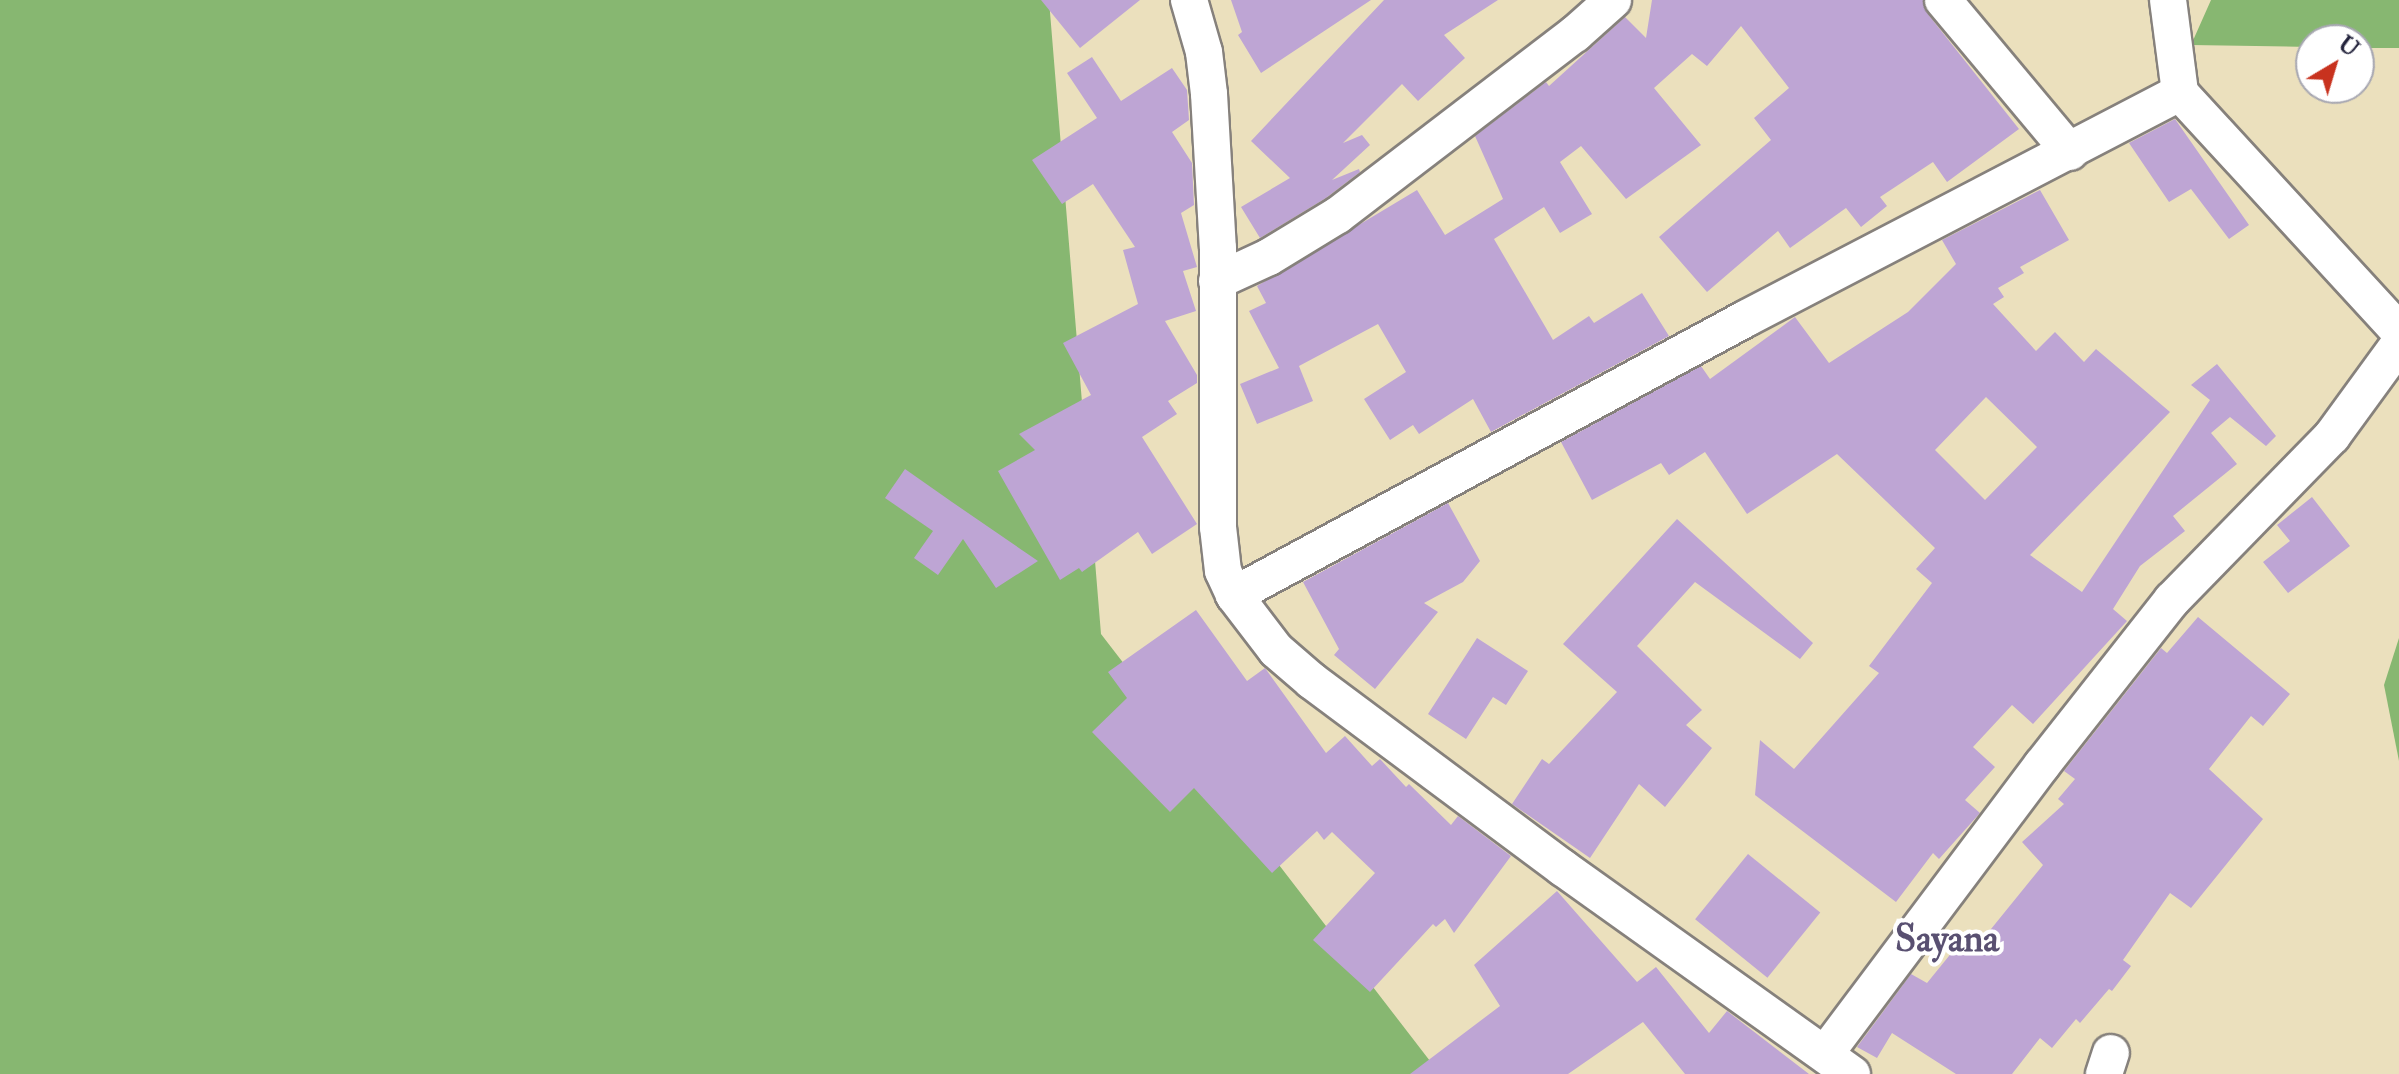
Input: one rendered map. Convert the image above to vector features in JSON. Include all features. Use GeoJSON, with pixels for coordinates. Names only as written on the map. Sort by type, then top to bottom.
{"type":"FeatureCollection","features":[{"type":"Feature","properties":{"kind":"street"},"geometry":{"type":"LineString","coordinates":[[1189,0],[1204,52],[1209,94],[1217,281],[1218,527],[1223,571],[1234,595],[1276,650],[1312,681],[1563,868],[1844,1068],[2042,765],[2172,600],[2332,436],[2399,344]]}},
{"type":"Feature","properties":{"kind":"street"},"geometry":{"type":"LineString","coordinates":[[1217,281],[1269,257],[1338,215],[1575,34],[1613,0]]}},
{"type":"Feature","properties":{"kind":"street"},"geometry":{"type":"LineString","coordinates":[[1943,0],[2070,152]]}},
{"type":"Feature","properties":{"kind":"street"},"geometry":{"type":"LineString","coordinates":[[2168,0],[2180,93],[2399,331]]}},
{"type":"Feature","properties":{"kind":"street"},"geometry":{"type":"LineString","coordinates":[[1234,595],[1745,319],[2180,93]]}},
{"type":"Feature","properties":{"kind":"green space"},"geometry":{"type":"Polygon","coordinates":[[[0,0],[1049,0],[1101,634],[1440,1074],[0,1074],[0,0]]]}},
{"type":"Feature","properties":{"kind":"green space"},"geometry":{"type":"Polygon","coordinates":[[[2211,0],[2399,0],[2399,48],[2375,48],[2375,24],[2295,24],[2295,47],[2191,45],[2211,0]]]}},
{"type":"Feature","properties":{"kind":"green space"},"geometry":{"type":"Polygon","coordinates":[[[2399,638],[2399,761],[2384,685],[2399,638]]]}},
{"type":"Feature","properties":{"kind":"building"},"geometry":{"type":"Polygon","coordinates":[[[1041,0],[1140,0],[1080,48],[1041,0]]]}},
{"type":"Feature","properties":{"kind":"building"},"geometry":{"type":"Polygon","coordinates":[[[1231,0],[1371,0],[1261,73],[1238,35],[1242,32],[1231,0]]]}},
{"type":"Feature","properties":{"kind":"building"},"geometry":{"type":"Polygon","coordinates":[[[1384,0],[1498,0],[1444,35],[1465,58],[1418,101],[1402,84],[1343,143],[1362,135],[1370,145],[1332,180],[1359,169],[1360,172],[1326,198],[1260,238],[1241,207],[1290,178],[1251,141],[1384,0]]]}},
{"type":"Feature","properties":{"kind":"building"},"geometry":{"type":"Polygon","coordinates":[[[1652,0],[1923,0],[1927,13],[2019,129],[1947,182],[1933,162],[1880,197],[1887,206],[1861,227],[1846,208],[1790,248],[1778,231],[1707,292],[1659,237],[1771,140],[1754,118],[1789,88],[1741,26],[1707,66],[1692,54],[1654,88],[1701,145],[1626,199],[1581,146],[1560,162],[1592,214],[1560,233],[1544,207],[1494,239],[1553,340],[1589,316],[1594,323],[1642,293],[1669,336],[1491,432],[1473,399],[1419,434],[1413,425],[1390,440],[1364,399],[1406,372],[1378,324],[1299,366],[1313,401],[1257,424],[1240,384],[1279,368],[1249,311],[1266,303],[1257,286],[1417,190],[1445,235],[1503,199],[1475,136],[1546,82],[1549,86],[1625,17],[1646,38],[1652,0]]]}},
{"type":"Feature","properties":{"kind":"building"},"geometry":{"type":"Polygon","coordinates":[[[1092,57],[1121,101],[1172,68],[1187,90],[1189,120],[1172,132],[1192,163],[1194,205],[1181,213],[1197,267],[1183,271],[1196,311],[1165,321],[1197,375],[1197,383],[1168,401],[1177,414],[1142,437],[1197,524],[1152,554],[1138,532],[1082,572],[1079,568],[1060,580],[998,471],[1035,450],[1019,434],[1091,395],[1063,343],[1138,304],[1123,250],[1135,247],[1093,184],[1062,204],[1032,160],[1097,118],[1067,73],[1092,57]]]}},
{"type":"Feature","properties":{"kind":"building"},"geometry":{"type":"Polygon","coordinates":[[[2175,119],[2249,225],[2229,239],[2191,189],[2169,202],[2129,143],[2175,119]]]}},
{"type":"Feature","properties":{"kind":"building"},"geometry":{"type":"Polygon","coordinates":[[[2040,190],[2069,240],[2020,267],[2024,273],[1998,288],[2004,297],[1993,304],[2036,351],[2055,332],[2084,362],[2096,349],[2170,412],[2030,555],[2082,592],[2210,400],[2191,385],[2217,364],[2276,436],[2266,446],[2230,417],[2211,433],[2237,464],[2173,516],[2185,531],[2140,566],[2113,609],[2127,621],[2033,724],[2012,705],[1973,747],[1995,767],[1965,800],[1980,813],[1939,859],[1933,853],[1896,902],[1755,795],[1760,740],[1794,769],[1879,673],[1869,666],[1932,583],[1916,569],[1935,548],[1837,454],[1747,514],[1705,452],[1669,475],[1661,463],[1592,500],[1561,442],[1701,366],[1710,379],[1795,317],[1829,363],[1908,312],[1956,264],[1942,240],[2040,190]],[[1986,397],[1935,450],[1985,500],[2037,447],[1986,397]]]}},
{"type":"Feature","properties":{"kind":"building"},"geometry":{"type":"Polygon","coordinates":[[[905,469],[1038,561],[996,588],[963,539],[938,575],[914,558],[933,531],[885,498],[905,469]]]}},
{"type":"Feature","properties":{"kind":"building"},"geometry":{"type":"Polygon","coordinates":[[[2312,497],[2350,546],[2288,593],[2263,562],[2290,541],[2277,525],[2312,497]]]}},
{"type":"Feature","properties":{"kind":"building"},"geometry":{"type":"Polygon","coordinates":[[[1448,503],[1480,561],[1463,582],[1424,603],[1438,612],[1375,689],[1334,655],[1339,649],[1303,582],[1448,503]]]}},
{"type":"Feature","properties":{"kind":"building"},"geometry":{"type":"Polygon","coordinates":[[[1677,519],[1813,643],[1800,659],[1695,582],[1637,646],[1702,710],[1686,725],[1712,748],[1665,807],[1639,784],[1590,858],[1512,804],[1542,759],[1549,764],[1617,692],[1563,644],[1677,519]]]}},
{"type":"Feature","properties":{"kind":"building"},"geometry":{"type":"Polygon","coordinates":[[[1196,610],[1247,681],[1265,668],[1326,753],[1345,736],[1372,766],[1380,759],[1406,787],[1409,784],[1451,825],[1458,816],[1511,856],[1454,933],[1445,919],[1436,927],[1433,924],[1370,992],[1313,940],[1375,873],[1332,832],[1324,840],[1317,831],[1272,873],[1194,788],[1170,812],[1092,732],[1127,698],[1108,672],[1196,610]]]}},
{"type":"Feature","properties":{"kind":"building"},"geometry":{"type":"Polygon","coordinates":[[[2198,617],[2290,694],[2263,726],[2251,716],[2209,769],[2263,819],[2191,908],[2170,893],[2123,960],[2131,966],[2112,991],[2109,989],[2080,1023],[2076,1019],[2052,1048],[2040,1038],[2012,1074],[1956,1074],[1892,1033],[1877,1058],[1857,1047],[1911,974],[1927,983],[1962,940],[1974,950],[2043,865],[2022,842],[2064,804],[2058,799],[2075,779],[2064,771],[2161,648],[2167,653],[2198,617]]]}},
{"type":"Feature","properties":{"kind":"building"},"geometry":{"type":"Polygon","coordinates":[[[1477,638],[1528,671],[1506,705],[1493,697],[1466,739],[1428,714],[1477,638]]]}},
{"type":"Feature","properties":{"kind":"building"},"geometry":{"type":"Polygon","coordinates":[[[1748,854],[1820,913],[1767,978],[1695,919],[1748,854]]]}},
{"type":"Feature","properties":{"kind":"building"},"geometry":{"type":"Polygon","coordinates":[[[1557,891],[1637,982],[1656,967],[1709,1033],[1727,1011],[1809,1074],[1685,1074],[1643,1022],[1568,1074],[1410,1074],[1500,1006],[1474,965],[1557,891]]]}},
{"type":"Feature","properties":{"kind":"district","name":"Sayana"},"geometry":{"type":"Point","coordinates":[1947,940]}}]}
